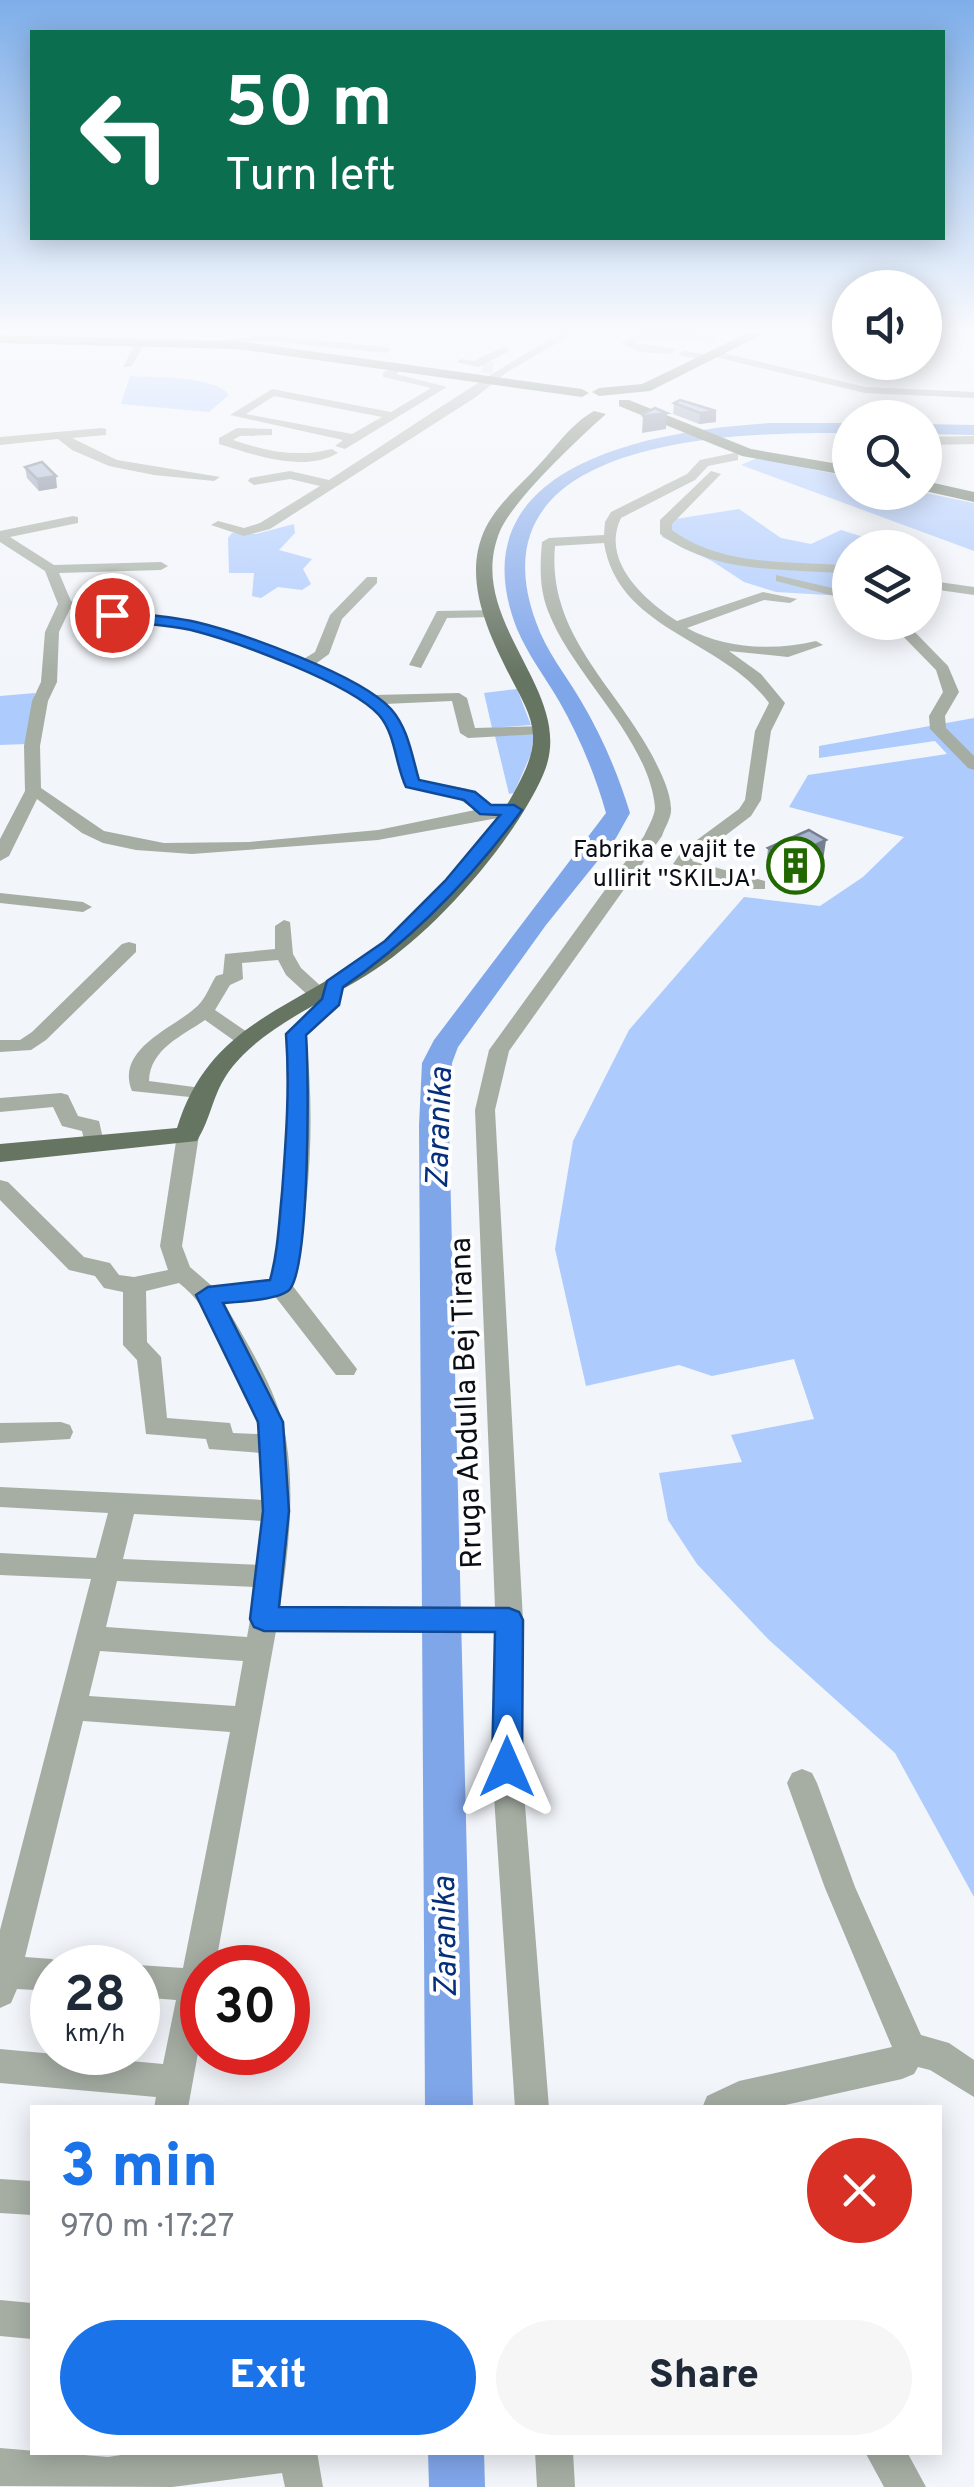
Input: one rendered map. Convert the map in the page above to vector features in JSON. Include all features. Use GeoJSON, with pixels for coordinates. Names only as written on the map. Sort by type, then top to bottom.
{"type":"FeatureCollection","features":[{"type":"Feature","properties":{"kind":"main road"},"geometry":{"type":"LineString","coordinates":[[0,1153],[188,1136],[202,1094],[243,1038],[392,945],[452,885],[514,810],[540,755],[542,729],[497,632],[485,560],[493,529],[570,444]]}},
{"type":"Feature","properties":{"kind":"main road"},"geometry":{"type":"LineString","coordinates":[[718,444],[740,454],[832,468]]}},
{"type":"Feature","properties":{"kind":"main road"},"geometry":{"type":"LineString","coordinates":[[942,490],[974,497]]}},
{"type":"Feature","properties":{"kind":"street"},"geometry":{"type":"LineString","coordinates":[[72,444],[119,464],[214,476]]}},
{"type":"Feature","properties":{"kind":"street"},"geometry":{"type":"LineString","coordinates":[[231,444],[251,452],[315,457],[332,453],[344,444]]}},
{"type":"Feature","properties":{"kind":"street"},"geometry":{"type":"LineString","coordinates":[[218,525],[254,530],[388,444]]}},
{"type":"Feature","properties":{"kind":"street"},"geometry":{"type":"LineString","coordinates":[[332,453],[365,460]]}},
{"type":"Feature","properties":{"kind":"street"},"geometry":{"type":"LineString","coordinates":[[740,454],[704,463],[691,477],[616,515],[610,525],[616,576],[648,606],[742,665],[777,703],[763,731],[753,800],[745,812],[688,855],[682,864],[758,885]]}},
{"type":"Feature","properties":{"kind":"street"},"geometry":{"type":"LineString","coordinates":[[740,454],[666,522],[666,531],[675,540],[760,574],[832,589]]}},
{"type":"Feature","properties":{"kind":"street"},"geometry":{"type":"LineString","coordinates":[[254,482],[290,476],[330,484]]}},
{"type":"Feature","properties":{"kind":"street"},"geometry":{"type":"LineString","coordinates":[[0,535],[73,520]]}},
{"type":"Feature","properties":{"kind":"street"},"geometry":{"type":"LineString","coordinates":[[0,535],[51,569],[65,604],[52,632],[49,682],[40,701],[32,746],[33,790],[0,856]]}},
{"type":"Feature","properties":{"kind":"street","name":"Rruga Abdulla Bej Tirana"},"geometry":{"type":"LineString","coordinates":[[532,2105],[507,1767],[509,1620],[485,1110],[499,1050],[578,944],[652,836],[664,811],[640,742],[589,674],[558,619],[548,579],[549,542],[611,540]]}},
{"type":"Feature","properties":{"kind":"street"},"geometry":{"type":"LineString","coordinates":[[722,558],[832,568]]}},
{"type":"Feature","properties":{"kind":"street"},"geometry":{"type":"LineString","coordinates":[[51,569],[161,566]]}},
{"type":"Feature","properties":{"kind":"street"},"geometry":{"type":"LineString","coordinates":[[303,665],[322,654],[336,618],[372,580]]}},
{"type":"Feature","properties":{"kind":"street"},"geometry":{"type":"LineString","coordinates":[[942,586],[974,591]]}},
{"type":"Feature","properties":{"kind":"street"},"geometry":{"type":"LineString","coordinates":[[678,626],[763,596],[790,599]]}},
{"type":"Feature","properties":{"kind":"street"},"geometry":{"type":"LineString","coordinates":[[65,604],[194,626],[303,665],[373,700],[398,732],[412,783],[470,796],[486,810]]}},
{"type":"Feature","properties":{"kind":"street"},"geometry":{"type":"LineString","coordinates":[[416,665],[442,615],[493,613]]}},
{"type":"Feature","properties":{"kind":"street"},"geometry":{"type":"LineString","coordinates":[[914,640],[943,669],[951,692],[937,716],[938,729],[974,765]]}},
{"type":"Feature","properties":{"kind":"street"},"geometry":{"type":"LineString","coordinates":[[705,644],[788,653],[816,645]]}},
{"type":"Feature","properties":{"kind":"street"},"geometry":{"type":"LineString","coordinates":[[373,700],[454,696],[459,698],[470,734],[542,729]]}},
{"type":"Feature","properties":{"kind":"street"},"geometry":{"type":"LineString","coordinates":[[33,790],[46,794],[52,804],[100,837],[177,847],[281,846],[385,834],[486,810],[514,810]]}},
{"type":"Feature","properties":{"kind":"street"},"geometry":{"type":"LineString","coordinates":[[0,898],[82,907]]}},
{"type":"Feature","properties":{"kind":"street"},"geometry":{"type":"LineString","coordinates":[[280,1286],[287,1260],[297,1140],[300,1084],[296,1034],[332,1001],[326,989],[293,970],[284,954],[284,926]]}},
{"type":"Feature","properties":{"kind":"street"},"geometry":{"type":"LineString","coordinates":[[0,1046],[24,1046],[38,1036],[130,948]]}},
{"type":"Feature","properties":{"kind":"street"},"geometry":{"type":"LineString","coordinates":[[202,1094],[138,1086],[155,1044],[204,1012],[224,980],[234,979],[232,958],[284,954]]}},
{"type":"Feature","properties":{"kind":"street"},"geometry":{"type":"LineString","coordinates":[[204,1012],[243,1038]]}},
{"type":"Feature","properties":{"kind":"street"},"geometry":{"type":"LineString","coordinates":[[0,1105],[60,1100],[68,1122],[92,1126],[93,1143]]}},
{"type":"Feature","properties":{"kind":"street"},"geometry":{"type":"LineString","coordinates":[[188,1136],[171,1246],[181,1274],[208,1295],[270,1422],[276,1511],[271,1578],[259,1650],[203,1945]]}},
{"type":"Feature","properties":{"kind":"street"},"geometry":{"type":"LineString","coordinates":[[0,1187],[77,1264],[102,1269],[112,1282],[134,1285],[181,1274]]}},
{"type":"Feature","properties":{"kind":"street"},"geometry":{"type":"LineString","coordinates":[[134,1285],[135,1345],[149,1357],[156,1427],[221,1430],[218,1442],[274,1444]]}},
{"type":"Feature","properties":{"kind":"street"},"geometry":{"type":"LineString","coordinates":[[208,1295],[280,1286]]}},
{"type":"Feature","properties":{"kind":"street"},"geometry":{"type":"LineString","coordinates":[[280,1286],[344,1369]]}},
{"type":"Feature","properties":{"kind":"street"},"geometry":{"type":"LineString","coordinates":[[0,1433],[61,1432]]}},
{"type":"Feature","properties":{"kind":"street"},"geometry":{"type":"LineString","coordinates":[[0,1497],[276,1511]]}},
{"type":"Feature","properties":{"kind":"street"},"geometry":{"type":"LineString","coordinates":[[30,1978],[2,1982],[123,1505]]}},
{"type":"Feature","properties":{"kind":"street"},"geometry":{"type":"LineString","coordinates":[[0,1564],[271,1578]]}},
{"type":"Feature","properties":{"kind":"street"},"geometry":{"type":"LineString","coordinates":[[264,1619],[509,1620]]}},
{"type":"Feature","properties":{"kind":"street"},"geometry":{"type":"LineString","coordinates":[[89,1638],[259,1650]]}},
{"type":"Feature","properties":{"kind":"street"},"geometry":{"type":"LineString","coordinates":[[74,1708],[247,1720]]}},
{"type":"Feature","properties":{"kind":"street"},"geometry":{"type":"LineString","coordinates":[[802,1782],[840,1888],[910,2049]]}},
{"type":"Feature","properties":{"kind":"street"},"geometry":{"type":"LineString","coordinates":[[910,2049],[937,2055],[974,2080]]}},
{"type":"Feature","properties":{"kind":"street"},"geometry":{"type":"LineString","coordinates":[[725,2105],[738,2098],[902,2062],[910,2049]]}},
{"type":"Feature","properties":{"kind":"street"},"geometry":{"type":"LineString","coordinates":[[0,2066],[174,2095],[180,2064]]}},
{"type":"Feature","properties":{"kind":"street"},"geometry":{"type":"LineString","coordinates":[[0,2196],[30,2198]]}},
{"type":"Feature","properties":{"kind":"street"},"geometry":{"type":"LineString","coordinates":[[0,2318],[30,2321]]}},
{"type":"Feature","properties":{"kind":"street"},"geometry":{"type":"LineString","coordinates":[[0,2467],[109,2472],[268,2455]]}},
{"type":"Feature","properties":{"kind":"street"},"geometry":{"type":"LineString","coordinates":[[297,2455],[304,2487]]}},
{"type":"Feature","properties":{"kind":"street"},"geometry":{"type":"LineString","coordinates":[[554,2455],[556,2487]]}},
{"type":"Feature","properties":{"kind":"street"},"geometry":{"type":"LineString","coordinates":[[886,2455],[907,2487]]}},
{"type":"Feature","properties":{"kind":"shaded area"},"geometry":{"type":"Polygon","coordinates":[[[757,458],[832,473],[832,499],[741,465],[757,458]]]}},
{"type":"Feature","properties":{"kind":"shaded area"},"geometry":{"type":"Polygon","coordinates":[[[942,496],[974,503],[974,551],[942,539],[942,530],[917,530],[863,510],[942,510],[942,496]]]}},
{"type":"Feature","properties":{"kind":"shaded area"},"geometry":{"type":"Polygon","coordinates":[[[739,509],[781,538],[811,544],[832,534],[832,595],[776,592],[744,582],[712,561],[662,537],[669,520],[739,509]]]}},
{"type":"Feature","properties":{"kind":"shaded area"},"geometry":{"type":"Polygon","coordinates":[[[294,524],[295,533],[279,550],[312,559],[303,569],[311,584],[302,590],[278,587],[261,598],[252,596],[254,573],[229,573],[228,538],[232,533],[256,534],[294,524]]]}},
{"type":"Feature","properties":{"kind":"shaded area"},"geometry":{"type":"Polygon","coordinates":[[[517,689],[531,725],[492,728],[484,693],[517,689]]]}},
{"type":"Feature","properties":{"kind":"shaded area"},"geometry":{"type":"Polygon","coordinates":[[[35,693],[26,744],[0,745],[0,696],[35,693]]]}},
{"type":"Feature","properties":{"kind":"shaded area"},"geometry":{"type":"Polygon","coordinates":[[[974,718],[974,1897],[895,1753],[768,1639],[697,1564],[668,1520],[659,1473],[742,1462],[731,1435],[814,1419],[794,1359],[712,1376],[679,1365],[586,1386],[555,1249],[573,1141],[629,1030],[744,897],[820,906],[863,877],[904,837],[789,807],[808,775],[947,754],[935,741],[819,758],[819,746],[974,718]]]}},
{"type":"Feature","properties":{"kind":"shaded area"},"geometry":{"type":"Polygon","coordinates":[[[534,734],[531,754],[514,793],[509,794],[495,736],[534,734]]]}},
{"type":"Feature","properties":{"kind":"building"},"geometry":{"type":"Polygon","coordinates":[[[42,462],[56,476],[37,479],[25,467],[42,462]]]}},
{"type":"Feature","properties":{"kind":"building"},"geometry":{"type":"Polygon","coordinates":[[[809,830],[826,840],[786,859],[768,848],[809,830]]]}},
{"type":"Feature","properties":{"kind":"waterway","name":"Zaranika"},"geometry":{"type":"LineString","coordinates":[[449,2105],[434,1125],[437,1063],[444,1046],[537,919],[607,833],[618,813],[591,742],[527,626],[515,558],[524,524],[541,502],[570,477],[604,458],[643,444]]}},
{"type":"Feature","properties":{"kind":"waterway","name":"Zaranika"},"geometry":{"type":"LineString","coordinates":[[456,2455],[457,2487]]}},
{"type":"Feature","properties":{"kind":"place","name":"Fabrika e vajit te ullirit ''SKILJA'"},"geometry":{"type":"Point","coordinates":[795,865]}},
{"type":"Feature","properties":{"kind":"route"},"geometry":{"type":"LineString","coordinates":[[112,615],[194,626],[303,665],[360,692],[385,712],[398,732],[412,783],[470,796],[486,810],[514,810],[452,885],[392,945],[334,985],[332,1001],[296,1034],[300,1084],[297,1140],[287,1260],[280,1286],[208,1295],[270,1422],[274,1444],[274,1546],[264,1619],[509,1620],[507,1767]]}}]}
